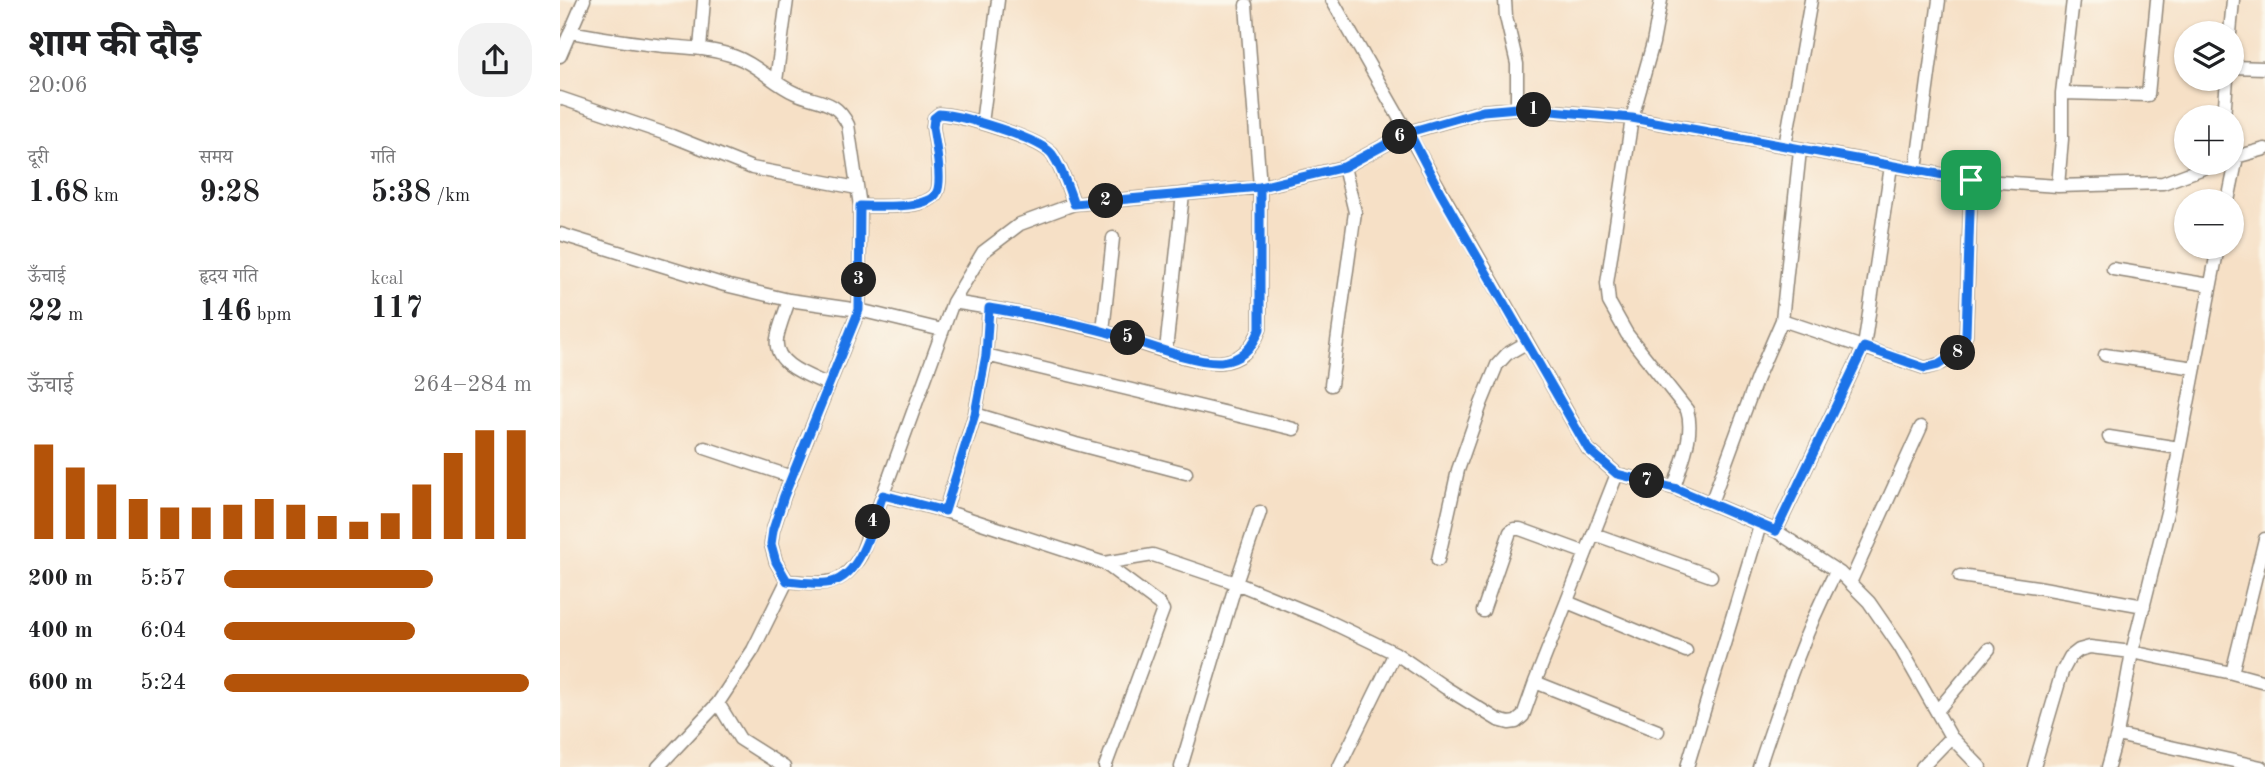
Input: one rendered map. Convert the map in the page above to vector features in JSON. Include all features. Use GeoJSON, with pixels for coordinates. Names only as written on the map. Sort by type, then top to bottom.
{"type":"FeatureCollection","features":[{"type":"Feature","properties":{"kind":"street"},"geometry":{"type":"LineString","coordinates":[[560,56],[584,0]]}},
{"type":"Feature","properties":{"kind":"street"},"geometry":{"type":"LineString","coordinates":[[700,49],[704,0]]}},
{"type":"Feature","properties":{"kind":"street"},"geometry":{"type":"LineString","coordinates":[[776,81],[787,0]]}},
{"type":"Feature","properties":{"kind":"street"},"geometry":{"type":"LineString","coordinates":[[982,123],[998,0]]}},
{"type":"Feature","properties":{"kind":"street"},"geometry":{"type":"LineString","coordinates":[[1332,0],[1588,449],[1617,474],[1674,488],[1776,531],[1836,570],[1869,601],[1900,647],[1951,737],[1980,767]]}},
{"type":"Feature","properties":{"kind":"street"},"geometry":{"type":"LineString","coordinates":[[1505,0],[1506,18],[1517,64],[1517,108]]}},
{"type":"Feature","properties":{"kind":"street"},"geometry":{"type":"LineString","coordinates":[[1661,0],[1653,43],[1632,118],[1607,283],[1609,302],[1627,334],[1687,410],[1691,422],[1689,439],[1674,488]]}},
{"type":"Feature","properties":{"kind":"street"},"geometry":{"type":"LineString","coordinates":[[1785,146],[1811,0]]}},
{"type":"Feature","properties":{"kind":"street"},"geometry":{"type":"LineString","coordinates":[[1916,170],[1939,0]]}},
{"type":"Feature","properties":{"kind":"street"},"geometry":{"type":"LineString","coordinates":[[2058,186],[2062,93],[2073,0]]}},
{"type":"Feature","properties":{"kind":"street"},"geometry":{"type":"LineString","coordinates":[[2062,93],[2148,95],[2157,0]]}},
{"type":"Feature","properties":{"kind":"street"},"geometry":{"type":"LineString","coordinates":[[2231,21],[2233,0]]}},
{"type":"Feature","properties":{"kind":"street"},"geometry":{"type":"LineString","coordinates":[[953,302],[1103,331],[1200,360],[1222,362],[1240,356],[1253,345],[1260,329],[1260,187],[1246,5]]}},
{"type":"Feature","properties":{"kind":"street"},"geometry":{"type":"LineString","coordinates":[[570,32],[659,46],[700,49],[733,56],[756,66],[798,95],[833,105],[843,113],[848,125],[860,206],[859,310],[773,530],[771,544],[776,562],[787,581]]}},
{"type":"Feature","properties":{"kind":"street"},"geometry":{"type":"LineString","coordinates":[[2244,67],[2265,68]]}},
{"type":"Feature","properties":{"kind":"street"},"geometry":{"type":"LineString","coordinates":[[560,98],[672,136],[752,168],[857,188]]}},
{"type":"Feature","properties":{"kind":"street"},"geometry":{"type":"LineString","coordinates":[[787,581],[828,583],[844,578],[852,570],[861,555],[953,302],[983,252],[1020,224],[1074,204],[1260,187],[1344,167],[1409,132],[1483,111],[1517,108],[1632,118],[1971,180],[2058,186],[2163,183],[2185,175]]}},
{"type":"Feature","properties":{"kind":"street"},"geometry":{"type":"LineString","coordinates":[[860,206],[922,203],[932,199],[939,190],[934,118],[939,114],[982,123],[1038,144],[1051,153],[1074,204]]}},
{"type":"Feature","properties":{"kind":"street"},"geometry":{"type":"LineString","coordinates":[[2244,155],[2265,149]]}},
{"type":"Feature","properties":{"kind":"street"},"geometry":{"type":"LineString","coordinates":[[1711,503],[1757,378],[1782,320],[1800,150]]}},
{"type":"Feature","properties":{"kind":"street"},"geometry":{"type":"LineString","coordinates":[[1776,531],[1864,347],[1891,166]]}},
{"type":"Feature","properties":{"kind":"street"},"geometry":{"type":"LineString","coordinates":[[1331,385],[1355,212],[1344,167]]}},
{"type":"Feature","properties":{"kind":"street"},"geometry":{"type":"LineString","coordinates":[[1782,320],[1925,368],[1938,365],[1960,351],[1966,335],[1971,180]]}},
{"type":"Feature","properties":{"kind":"street"},"geometry":{"type":"LineString","coordinates":[[1166,350],[1183,194]]}},
{"type":"Feature","properties":{"kind":"street"},"geometry":{"type":"LineString","coordinates":[[560,234],[725,285],[789,300],[859,310],[942,331]]}},
{"type":"Feature","properties":{"kind":"street"},"geometry":{"type":"LineString","coordinates":[[1103,331],[1113,238]]}},
{"type":"Feature","properties":{"kind":"street"},"geometry":{"type":"LineString","coordinates":[[2108,767],[2117,735],[2132,652],[2168,508],[2215,259]]}},
{"type":"Feature","properties":{"kind":"street"},"geometry":{"type":"LineString","coordinates":[[2113,269],[2210,285]]}},
{"type":"Feature","properties":{"kind":"street"},"geometry":{"type":"LineString","coordinates":[[789,300],[777,341],[778,353],[789,364],[829,385]]}},
{"type":"Feature","properties":{"kind":"street"},"geometry":{"type":"LineString","coordinates":[[945,511],[975,414],[986,355],[989,308]]}},
{"type":"Feature","properties":{"kind":"street"},"geometry":{"type":"LineString","coordinates":[[1438,561],[1458,470],[1481,404],[1497,365],[1507,354],[1526,343]]}},
{"type":"Feature","properties":{"kind":"street"},"geometry":{"type":"LineString","coordinates":[[986,355],[1294,429]]}},
{"type":"Feature","properties":{"kind":"street"},"geometry":{"type":"LineString","coordinates":[[2105,355],[2195,368]]}},
{"type":"Feature","properties":{"kind":"street"},"geometry":{"type":"LineString","coordinates":[[975,414],[1076,444],[1186,472]]}},
{"type":"Feature","properties":{"kind":"street"},"geometry":{"type":"LineString","coordinates":[[1850,583],[1921,427]]}},
{"type":"Feature","properties":{"kind":"street"},"geometry":{"type":"LineString","coordinates":[[2109,437],[2179,448]]}},
{"type":"Feature","properties":{"kind":"street"},"geometry":{"type":"LineString","coordinates":[[705,448],[792,477]]}},
{"type":"Feature","properties":{"kind":"street"},"geometry":{"type":"LineString","coordinates":[[1104,563],[1153,555],[1236,583],[1324,619],[1395,653],[1498,720],[1516,722],[1523,716],[1617,474]]}},
{"type":"Feature","properties":{"kind":"street"},"geometry":{"type":"LineString","coordinates":[[883,495],[945,511],[1104,563],[1159,604],[1163,610],[1105,767]]}},
{"type":"Feature","properties":{"kind":"street"},"geometry":{"type":"LineString","coordinates":[[1181,767],[1259,512]]}},
{"type":"Feature","properties":{"kind":"street"},"geometry":{"type":"LineString","coordinates":[[1689,766],[1760,525]]}},
{"type":"Feature","properties":{"kind":"street"},"geometry":{"type":"LineString","coordinates":[[1483,611],[1510,532],[1514,529],[1520,528],[1587,553]]}},
{"type":"Feature","properties":{"kind":"street"},"geometry":{"type":"LineString","coordinates":[[1594,534],[1711,576]]}},
{"type":"Feature","properties":{"kind":"street"},"geometry":{"type":"LineString","coordinates":[[2232,673],[2265,539]]}},
{"type":"Feature","properties":{"kind":"street"},"geometry":{"type":"LineString","coordinates":[[1759,767],[1792,668],[1836,570]]}},
{"type":"Feature","properties":{"kind":"street"},"geometry":{"type":"LineString","coordinates":[[1960,576],[2144,606]]}},
{"type":"Feature","properties":{"kind":"street"},"geometry":{"type":"LineString","coordinates":[[658,767],[718,703],[753,650],[787,581]]}},
{"type":"Feature","properties":{"kind":"street"},"geometry":{"type":"LineString","coordinates":[[1567,602],[1686,651]]}},
{"type":"Feature","properties":{"kind":"street"},"geometry":{"type":"LineString","coordinates":[[2034,767],[2062,671],[2070,657],[2079,650],[2090,647],[2132,652],[2265,682]]}},
{"type":"Feature","properties":{"kind":"street"},"geometry":{"type":"LineString","coordinates":[[1937,711],[1989,649]]}},
{"type":"Feature","properties":{"kind":"street"},"geometry":{"type":"LineString","coordinates":[[1339,767],[1395,653]]}},
{"type":"Feature","properties":{"kind":"street"},"geometry":{"type":"LineString","coordinates":[[1535,682],[1658,732]]}},
{"type":"Feature","properties":{"kind":"street"},"geometry":{"type":"LineString","coordinates":[[718,703],[740,739],[784,767]]}},
{"type":"Feature","properties":{"kind":"street"},"geometry":{"type":"LineString","coordinates":[[2117,735],[2261,767]]}},
{"type":"Feature","properties":{"kind":"street"},"geometry":{"type":"LineString","coordinates":[[1922,767],[1951,737]]}},
{"type":"Feature","properties":{"kind":"route"},"geometry":{"type":"LineString","coordinates":[[1971,180],[1632,118],[1517,108],[1483,111],[1409,132],[1344,167],[1260,187],[1074,204],[1051,153],[1038,144],[982,123],[939,114],[934,118],[933,127],[939,190],[932,199],[922,203],[860,206],[859,310],[784,496],[771,544],[776,562],[787,581],[828,583],[844,578],[852,570],[861,555],[883,495],[945,511],[975,414],[986,355],[989,308],[1103,331],[1200,360],[1222,362],[1240,356],[1253,345],[1260,329],[1260,187],[1344,167],[1409,132],[1440,192],[1588,449],[1617,474],[1674,488],[1776,531],[1864,347],[1925,368],[1938,365],[1960,351],[1966,335],[1971,180]]}}]}
